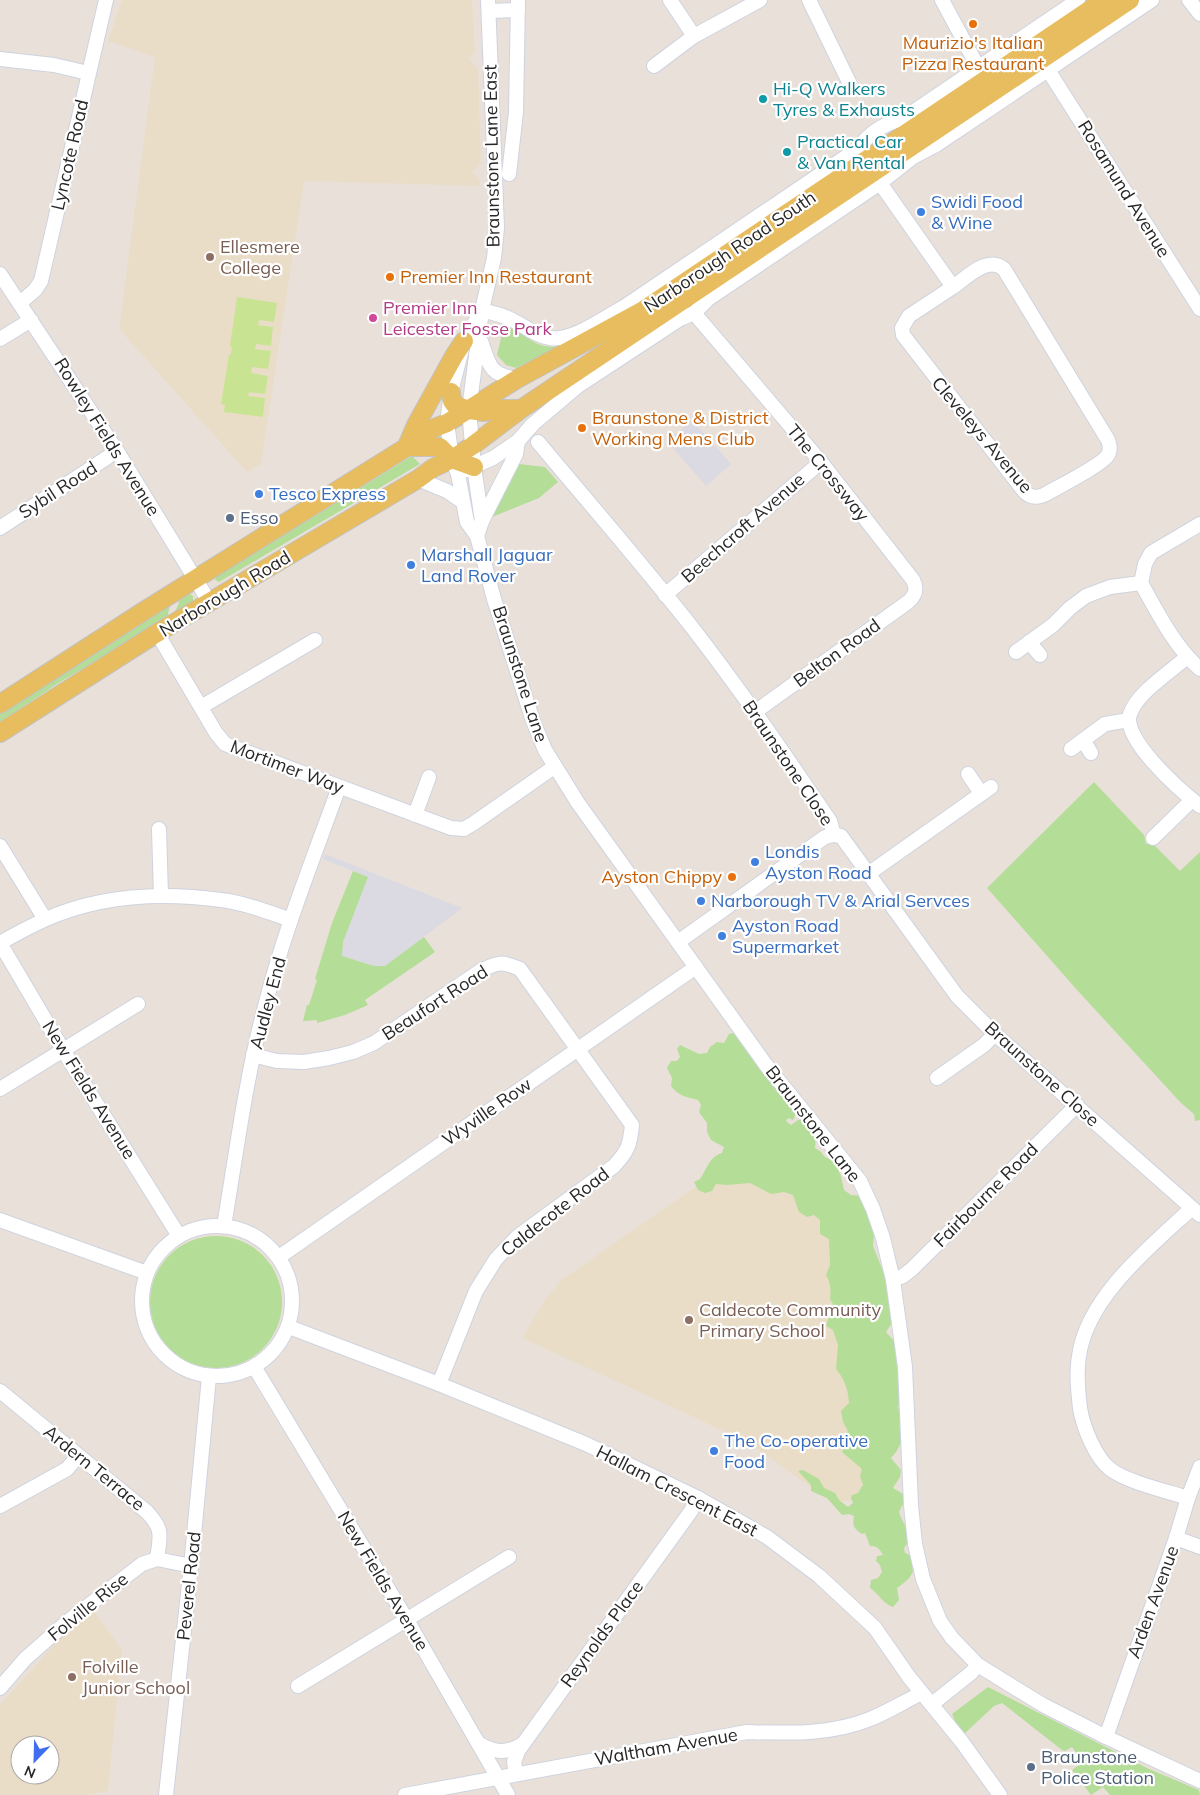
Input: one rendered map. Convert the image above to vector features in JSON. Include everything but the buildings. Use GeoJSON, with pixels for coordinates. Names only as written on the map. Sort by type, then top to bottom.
{"type":"FeatureCollection","features":[{"type":"Feature","properties":{"kind":"main road","name":"Narborough Road South"},"geometry":{"type":"LineString","coordinates":[[447,423],[517,379],[642,311],[1104,0]]}},
{"type":"Feature","properties":{"kind":"main road","name":"Narborough Road South"},"geometry":{"type":"LineString","coordinates":[[455,467],[472,446],[521,409],[1130,0]]}},
{"type":"Feature","properties":{"kind":"main road"},"geometry":{"type":"LineString","coordinates":[[472,340],[454,356],[416,425],[407,447],[437,446],[440,447],[455,467],[474,466]]}},
{"type":"Feature","properties":{"kind":"main road"},"geometry":{"type":"LineString","coordinates":[[451,392],[452,401],[455,405],[469,410],[484,412],[498,409],[521,409]]}},
{"type":"Feature","properties":{"kind":"main road","name":"Narborough Road"},"geometry":{"type":"LineString","coordinates":[[0,704],[407,447],[434,428],[447,423]]}},
{"type":"Feature","properties":{"kind":"main road","name":"Narborough Road"},"geometry":{"type":"LineString","coordinates":[[0,733],[157,634],[418,479],[433,468],[455,467]]}},
{"type":"Feature","properties":{"kind":"street","name":"Lyncote Road"},"geometry":{"type":"LineString","coordinates":[[20,303],[35,290],[41,281],[106,0]]}},
{"type":"Feature","properties":{"kind":"street"},"geometry":{"type":"LineString","coordinates":[[670,0],[694,36]]}},
{"type":"Feature","properties":{"kind":"street"},"geometry":{"type":"LineString","coordinates":[[654,66],[694,36],[760,0]]}},
{"type":"Feature","properties":{"kind":"street"},"geometry":{"type":"LineString","coordinates":[[809,0],[849,82]]}},
{"type":"Feature","properties":{"kind":"street"},"geometry":{"type":"LineString","coordinates":[[942,0],[978,67]]}},
{"type":"Feature","properties":{"kind":"street","name":"Narborough Road South"},"geometry":{"type":"LineString","coordinates":[[482,310],[507,317],[536,334],[551,339],[570,335],[588,328],[624,307],[856,150],[870,134],[884,125],[904,118],[1078,0]]}},
{"type":"Feature","properties":{"kind":"street","name":"Narborough Road South"},"geometry":{"type":"LineString","coordinates":[[474,466],[492,458],[518,441],[533,424],[578,386],[680,319],[694,313],[708,299],[880,183],[914,157],[936,146],[1152,0]]}},
{"type":"Feature","properties":{"kind":"street"},"geometry":{"type":"LineString","coordinates":[[1189,0],[1200,14]]}},
{"type":"Feature","properties":{"kind":"street"},"geometry":{"type":"LineString","coordinates":[[488,5],[518,5],[516,112],[509,174]]}},
{"type":"Feature","properties":{"kind":"street","name":"Braunstone Lane East"},"geometry":{"type":"LineString","coordinates":[[455,467],[447,423],[451,392],[482,310],[489,284],[497,228],[488,5]]}},
{"type":"Feature","properties":{"kind":"street"},"geometry":{"type":"LineString","coordinates":[[0,59],[54,65],[88,73]]}},
{"type":"Feature","properties":{"kind":"street","name":"Rosamund Avenue"},"geometry":{"type":"LineString","coordinates":[[1048,70],[1200,309]]}},
{"type":"Feature","properties":{"kind":"street"},"geometry":{"type":"LineString","coordinates":[[880,183],[954,286]]}},
{"type":"Feature","properties":{"kind":"street","name":"Cleveleys Avenue"},"geometry":{"type":"LineString","coordinates":[[995,264],[1004,269],[1108,440],[1109,452],[1102,461],[1044,496],[1028,496],[903,335],[902,328],[909,316],[954,286],[984,266],[995,264]]}},
{"type":"Feature","properties":{"kind":"street","name":"Rowley Fields Avenue"},"geometry":{"type":"LineString","coordinates":[[0,274],[117,451],[210,603]]}},
{"type":"Feature","properties":{"kind":"street","name":"The Crossway"},"geometry":{"type":"LineString","coordinates":[[694,313],[821,462],[914,580],[916,592]]}},
{"type":"Feature","properties":{"kind":"street"},"geometry":{"type":"LineString","coordinates":[[0,340],[31,320]]}},
{"type":"Feature","properties":{"kind":"street"},"geometry":{"type":"LineString","coordinates":[[472,340],[494,371],[517,379]]}},
{"type":"Feature","properties":{"kind":"street","name":"Braunstone Lane East"},"geometry":{"type":"LineString","coordinates":[[472,340],[469,410],[472,446]]}},
{"type":"Feature","properties":{"kind":"street","name":"Narborough Road South"},"geometry":{"type":"LineString","coordinates":[[579,371],[614,362]]}},
{"type":"Feature","properties":{"kind":"street","name":"Narborough Road South"},"geometry":{"type":"LineString","coordinates":[[482,521],[516,454],[518,441]]}},
{"type":"Feature","properties":{"kind":"street","name":"Braunstone Close"},"geometry":{"type":"LineString","coordinates":[[538,442],[665,595],[755,712],[830,821],[834,835],[841,836],[957,996],[995,1034],[1196,1212]]}},
{"type":"Feature","properties":{"kind":"street"},"geometry":{"type":"LineString","coordinates":[[472,446],[482,521],[477,536]]}},
{"type":"Feature","properties":{"kind":"street","name":"Sybil Road"},"geometry":{"type":"LineString","coordinates":[[0,528],[117,451]]}},
{"type":"Feature","properties":{"kind":"street","name":"Beechcroft Avenue"},"geometry":{"type":"LineString","coordinates":[[665,595],[821,462]]}},
{"type":"Feature","properties":{"kind":"street","name":"Braunstone Lane"},"geometry":{"type":"LineString","coordinates":[[455,467],[467,522],[477,536],[494,599],[533,721],[554,767],[766,1065],[860,1181],[873,1209],[883,1238],[893,1280],[905,1367],[911,1505],[915,1544],[923,1579],[940,1621],[952,1638],[978,1665],[1043,1704],[1106,1737],[1200,1781]]}},
{"type":"Feature","properties":{"kind":"street"},"geometry":{"type":"LineString","coordinates":[[418,479],[441,488],[463,502]]}},
{"type":"Feature","properties":{"kind":"street"},"geometry":{"type":"LineString","coordinates":[[1200,524],[1151,553],[1145,564],[1141,583],[1187,657],[1200,669]]}},
{"type":"Feature","properties":{"kind":"street"},"geometry":{"type":"LineString","coordinates":[[1016,652],[1053,625],[1070,608],[1086,596],[1110,586],[1141,583]]}},
{"type":"Feature","properties":{"kind":"street","name":"Belton Road"},"geometry":{"type":"LineString","coordinates":[[755,712],[908,602],[916,592]]}},
{"type":"Feature","properties":{"kind":"street","name":"Mortimer Way"},"geometry":{"type":"LineString","coordinates":[[157,634],[216,734],[225,744],[451,828],[464,829],[554,767]]}},
{"type":"Feature","properties":{"kind":"street"},"geometry":{"type":"LineString","coordinates":[[201,707],[315,640]]}},
{"type":"Feature","properties":{"kind":"street"},"geometry":{"type":"LineString","coordinates":[[1029,642],[1040,655]]}},
{"type":"Feature","properties":{"kind":"street"},"geometry":{"type":"LineString","coordinates":[[1153,838],[1196,803],[1169,780],[1137,741],[1129,720],[1130,714],[1136,703],[1146,692],[1187,657]]}},
{"type":"Feature","properties":{"kind":"street"},"geometry":{"type":"LineString","coordinates":[[1071,749],[1105,724],[1129,720]]}},
{"type":"Feature","properties":{"kind":"street"},"geometry":{"type":"LineString","coordinates":[[1083,740],[1091,753]]}},
{"type":"Feature","properties":{"kind":"street"},"geometry":{"type":"LineString","coordinates":[[868,874],[986,790],[968,774]]}},
{"type":"Feature","properties":{"kind":"street"},"geometry":{"type":"LineString","coordinates":[[415,815],[429,777]]}},
{"type":"Feature","properties":{"kind":"street","name":"Audley End"},"geometry":{"type":"LineString","coordinates":[[224,1226],[263,1013],[291,920],[339,787]]}},
{"type":"Feature","properties":{"kind":"street"},"geometry":{"type":"LineString","coordinates":[[159,829],[161,896]]}},
{"type":"Feature","properties":{"kind":"street"},"geometry":{"type":"LineString","coordinates":[[678,942],[825,837],[834,835]]}},
{"type":"Feature","properties":{"kind":"street"},"geometry":{"type":"LineString","coordinates":[[0,846],[45,919]]}},
{"type":"Feature","properties":{"kind":"street"},"geometry":{"type":"LineString","coordinates":[[0,943],[45,919],[82,906],[121,898],[161,896],[222,900],[246,905],[291,920]]}},
{"type":"Feature","properties":{"kind":"street","name":"New Fields Avenue"},"geometry":{"type":"LineString","coordinates":[[0,943],[179,1236]]}},
{"type":"Feature","properties":{"kind":"street","name":"Beaufort Road"},"geometry":{"type":"LineString","coordinates":[[254,1055],[277,1061],[304,1062],[353,1052],[374,1043],[480,971],[495,963],[506,963],[520,970],[578,1049]]}},
{"type":"Feature","properties":{"kind":"street","name":"Wyville Row"},"geometry":{"type":"LineString","coordinates":[[279,1257],[696,967]]}},
{"type":"Feature","properties":{"kind":"street"},"geometry":{"type":"LineString","coordinates":[[0,1089],[138,1004]]}},
{"type":"Feature","properties":{"kind":"street"},"geometry":{"type":"LineString","coordinates":[[936,1078],[984,1045],[995,1034]]}},
{"type":"Feature","properties":{"kind":"street","name":"Caldecote Road"},"geometry":{"type":"LineString","coordinates":[[439,1384],[476,1291],[496,1259],[517,1237],[614,1166],[626,1153],[632,1125],[578,1049]]}},
{"type":"Feature","properties":{"kind":"street","name":"Fairbourne Road"},"geometry":{"type":"LineString","coordinates":[[893,1280],[903,1276],[912,1269],[1077,1105]]}},
{"type":"Feature","properties":{"kind":"street"},"geometry":{"type":"LineString","coordinates":[[1188,1498],[1127,1478],[1110,1468],[1094,1449],[1082,1418],[1078,1388],[1079,1355],[1090,1322],[1106,1294],[1141,1256],[1196,1212]]}},
{"type":"Feature","properties":{"kind":"street"},"geometry":{"type":"LineString","coordinates":[[0,1220],[147,1273]]}},
{"type":"Feature","properties":{"kind":"street"},"geometry":{"type":"LineString","coordinates":[[224,1226],[242,1230],[266,1244],[279,1257],[292,1286],[289,1327],[276,1350],[255,1368],[228,1376],[209,1377],[180,1367],[155,1345],[142,1308],[147,1273],[160,1252],[179,1236],[202,1228],[224,1226]]}},
{"type":"Feature","properties":{"kind":"street","name":"Hallam Crescent East"},"geometry":{"type":"LineString","coordinates":[[289,1327],[439,1384],[586,1444],[698,1498],[767,1537],[818,1576],[875,1628],[909,1677],[962,1742],[1000,1795]]}},
{"type":"Feature","properties":{"kind":"street","name":"New Fields Avenue"},"geometry":{"type":"LineString","coordinates":[[255,1368],[407,1620],[508,1795]]}},
{"type":"Feature","properties":{"kind":"street","name":"Peverel Road"},"geometry":{"type":"LineString","coordinates":[[166,1795],[209,1377]]}},
{"type":"Feature","properties":{"kind":"street","name":"Ardern Terrace"},"geometry":{"type":"LineString","coordinates":[[0,1391],[147,1512],[158,1524],[160,1537],[157,1560]]}},
{"type":"Feature","properties":{"kind":"street"},"geometry":{"type":"LineString","coordinates":[[0,1506],[67,1469],[78,1456]]}},
{"type":"Feature","properties":{"kind":"street","name":"Arden Avenue"},"geometry":{"type":"LineString","coordinates":[[1106,1737],[1200,1467]]}},
{"type":"Feature","properties":{"kind":"street","name":"Reynolds Place"},"geometry":{"type":"LineString","coordinates":[[516,1774],[514,1762],[518,1751],[691,1511],[698,1498]]}},
{"type":"Feature","properties":{"kind":"street"},"geometry":{"type":"LineString","coordinates":[[1176,1538],[1200,1547]]}},
{"type":"Feature","properties":{"kind":"street"},"geometry":{"type":"LineString","coordinates":[[298,1686],[509,1557]]}},
{"type":"Feature","properties":{"kind":"street"},"geometry":{"type":"LineString","coordinates":[[157,1560],[191,1566]]}},
{"type":"Feature","properties":{"kind":"street","name":"Folville Rise"},"geometry":{"type":"LineString","coordinates":[[0,1688],[25,1659],[67,1622],[142,1564],[157,1560]]}},
{"type":"Feature","properties":{"kind":"street"},"geometry":{"type":"LineString","coordinates":[[932,1704],[971,1673],[978,1665]]}},
{"type":"Feature","properties":{"kind":"street","name":"Waltham Avenue"},"geometry":{"type":"LineString","coordinates":[[405,1795],[747,1732],[798,1734],[838,1729],[870,1720],[922,1693]]}},
{"type":"Feature","properties":{"kind":"street"},"geometry":{"type":"LineString","coordinates":[[478,1743],[488,1749],[498,1751],[513,1750],[523,1744]]}},
{"type":"Feature","properties":{"kind":"shaded area","name":"Ellesmere College"},"geometry":{"type":"Polygon","coordinates":[[[122,0],[472,0],[475,52],[469,59],[478,68],[481,163],[472,172],[480,180],[480,186],[304,181],[261,464],[247,472],[119,329],[155,57],[108,41],[122,0]]]}},
{"type":"Feature","properties":{"kind":"shaded area"},"geometry":{"type":"Polygon","coordinates":[[[692,420],[731,464],[706,486],[667,441],[692,420]]]}},
{"type":"Feature","properties":{"kind":"shaded area"},"geometry":{"type":"Polygon","coordinates":[[[325,854],[462,908],[385,966],[374,966],[342,956],[343,942],[368,877],[323,859],[325,854]]]}},
{"type":"Feature","properties":{"kind":"shaded area","name":"Caldecote Community Primary School"},"geometry":{"type":"Polygon","coordinates":[[[757,1144],[833,1231],[867,1499],[831,1502],[755,1447],[522,1338],[544,1301],[560,1281],[757,1144]]]}},
{"type":"Feature","properties":{"kind":"shaded area","name":"Folville Junior School"},"geometry":{"type":"Polygon","coordinates":[[[90,1606],[122,1650],[108,1791],[88,1795],[0,1795],[0,1705],[90,1606]]]}},
{"type":"Feature","properties":{"kind":"green space"},"geometry":{"type":"Polygon","coordinates":[[[237,297],[277,303],[274,322],[259,320],[258,325],[273,327],[271,346],[256,344],[255,349],[271,351],[268,369],[252,367],[251,373],[268,376],[265,394],[249,392],[248,396],[265,398],[263,417],[224,412],[225,405],[221,404],[229,355],[231,354],[232,347],[230,346],[237,297]]]}},
{"type":"Feature","properties":{"kind":"green space"},"geometry":{"type":"Polygon","coordinates":[[[509,326],[540,345],[559,346],[516,368],[506,365],[497,355],[502,334],[508,332],[509,326]]]}},
{"type":"Feature","properties":{"kind":"green space"},"geometry":{"type":"Polygon","coordinates":[[[412,456],[420,464],[219,582],[215,580],[216,577],[412,456]]]}},
{"type":"Feature","properties":{"kind":"green space"},"geometry":{"type":"Polygon","coordinates":[[[519,464],[545,467],[558,482],[539,498],[492,517],[519,464]]]}},
{"type":"Feature","properties":{"kind":"green space"},"geometry":{"type":"Polygon","coordinates":[[[187,594],[193,596],[193,602],[176,614],[178,600],[187,594]]]}},
{"type":"Feature","properties":{"kind":"green space"},"geometry":{"type":"Polygon","coordinates":[[[170,605],[167,619],[60,682],[0,722],[0,712],[170,605]]]}},
{"type":"Feature","properties":{"kind":"green space"},"geometry":{"type":"Polygon","coordinates":[[[1094,782],[1144,835],[1146,844],[1153,844],[1180,871],[1200,852],[1200,1120],[1195,1121],[1194,1114],[1181,1103],[1078,991],[987,888],[1094,782]]]}},
{"type":"Feature","properties":{"kind":"green space"},"geometry":{"type":"Polygon","coordinates":[[[353,871],[368,877],[343,942],[342,956],[374,966],[385,966],[424,937],[435,952],[365,1000],[368,1005],[345,1015],[317,1023],[317,1020],[303,1021],[317,980],[315,979],[332,923],[353,871]]]}},
{"type":"Feature","properties":{"kind":"green space"},"geometry":{"type":"Polygon","coordinates":[[[740,1033],[742,1037],[741,1043],[758,1067],[784,1094],[783,1098],[795,1116],[793,1120],[788,1118],[786,1121],[791,1125],[798,1120],[805,1120],[814,1133],[815,1148],[825,1157],[834,1161],[841,1176],[844,1190],[851,1195],[863,1196],[874,1235],[873,1246],[883,1271],[887,1276],[892,1323],[886,1332],[895,1342],[896,1357],[901,1367],[902,1395],[898,1407],[901,1443],[891,1458],[901,1470],[900,1477],[893,1488],[905,1495],[899,1512],[910,1540],[904,1548],[905,1553],[912,1556],[914,1567],[906,1582],[897,1588],[899,1600],[893,1607],[886,1604],[870,1588],[871,1580],[878,1578],[882,1572],[880,1565],[876,1561],[877,1556],[883,1555],[876,1547],[870,1546],[865,1533],[862,1534],[855,1528],[854,1516],[849,1514],[842,1515],[827,1498],[811,1491],[811,1485],[798,1471],[803,1470],[819,1479],[824,1488],[835,1493],[839,1500],[848,1507],[853,1503],[852,1495],[858,1493],[863,1485],[860,1476],[862,1469],[842,1452],[844,1446],[843,1435],[848,1431],[843,1422],[841,1411],[849,1403],[846,1385],[836,1369],[838,1345],[833,1330],[826,1326],[833,1304],[830,1299],[829,1281],[826,1275],[830,1265],[829,1239],[820,1234],[820,1220],[814,1215],[807,1217],[799,1212],[793,1195],[784,1192],[771,1194],[750,1183],[716,1184],[712,1191],[705,1193],[698,1190],[694,1182],[700,1179],[711,1160],[722,1153],[724,1147],[711,1140],[707,1132],[707,1123],[699,1112],[701,1105],[698,1100],[680,1094],[671,1086],[672,1078],[667,1068],[671,1061],[677,1061],[680,1057],[677,1049],[680,1045],[699,1054],[707,1053],[710,1047],[717,1042],[724,1043],[729,1034],[740,1033]]]}},
{"type":"Feature","properties":{"kind":"green space"},"geometry":{"type":"Polygon","coordinates":[[[216,1236],[229,1237],[241,1241],[263,1255],[277,1277],[281,1289],[281,1315],[277,1327],[263,1349],[241,1363],[229,1367],[216,1368],[203,1367],[191,1363],[169,1349],[155,1327],[151,1315],[150,1302],[151,1289],[155,1277],[169,1255],[191,1241],[203,1237],[216,1236]]]}},
{"type":"Feature","properties":{"kind":"green space"},"geometry":{"type":"Polygon","coordinates":[[[988,1687],[1149,1769],[1199,1790],[1200,1795],[1110,1795],[1103,1787],[1091,1795],[1072,1770],[1083,1762],[1072,1747],[1065,1751],[1062,1750],[1002,1703],[994,1706],[962,1736],[952,1714],[988,1687]]]}},
{"type":"Feature","properties":{"kind":"place","name":"Maurizio's Italian Pizza Restaurant"},"geometry":{"type":"Point","coordinates":[973,24]}},
{"type":"Feature","properties":{"kind":"place","name":"Hi-Q Walkers Tyres & Exhausts"},"geometry":{"type":"Point","coordinates":[763,99]}},
{"type":"Feature","properties":{"kind":"place","name":"Practical Car & Van Rental"},"geometry":{"type":"Point","coordinates":[787,152]}},
{"type":"Feature","properties":{"kind":"place","name":"Swidi Food & Wine"},"geometry":{"type":"Point","coordinates":[921,212]}},
{"type":"Feature","properties":{"kind":"place","name":"Ellesmere College"},"geometry":{"type":"Point","coordinates":[210,257]}},
{"type":"Feature","properties":{"kind":"place","name":"Premier Inn Restaurant"},"geometry":{"type":"Point","coordinates":[390,277]}},
{"type":"Feature","properties":{"kind":"place","name":"Premier Inn Leicester Fosse Park"},"geometry":{"type":"Point","coordinates":[373,318]}},
{"type":"Feature","properties":{"kind":"place","name":"Braunstone & District Working Mens Club"},"geometry":{"type":"Point","coordinates":[582,428]}},
{"type":"Feature","properties":{"kind":"place","name":"Tesco Express"},"geometry":{"type":"Point","coordinates":[259,494]}},
{"type":"Feature","properties":{"kind":"place","name":"Esso"},"geometry":{"type":"Point","coordinates":[230,518]}},
{"type":"Feature","properties":{"kind":"place","name":"Marshall Jaguar Land Rover"},"geometry":{"type":"Point","coordinates":[411,565]}},
{"type":"Feature","properties":{"kind":"place","name":"Londis Ayston Road"},"geometry":{"type":"Point","coordinates":[755,862]}},
{"type":"Feature","properties":{"kind":"place","name":"Ayston Chippy"},"geometry":{"type":"Point","coordinates":[732,877]}},
{"type":"Feature","properties":{"kind":"place","name":"Narborough TV & Arial Servces"},"geometry":{"type":"Point","coordinates":[701,901]}},
{"type":"Feature","properties":{"kind":"place","name":"Ayston Road Supermarket"},"geometry":{"type":"Point","coordinates":[722,936]}},
{"type":"Feature","properties":{"kind":"place","name":"Caldecote Community Primary School"},"geometry":{"type":"Point","coordinates":[689,1320]}},
{"type":"Feature","properties":{"kind":"place","name":"The Co-operative Food"},"geometry":{"type":"Point","coordinates":[714,1451]}},
{"type":"Feature","properties":{"kind":"place","name":"Folville Junior School"},"geometry":{"type":"Point","coordinates":[72,1677]}},
{"type":"Feature","properties":{"kind":"place","name":"Braunstone Police Station"},"geometry":{"type":"Point","coordinates":[1031,1767]}}]}
